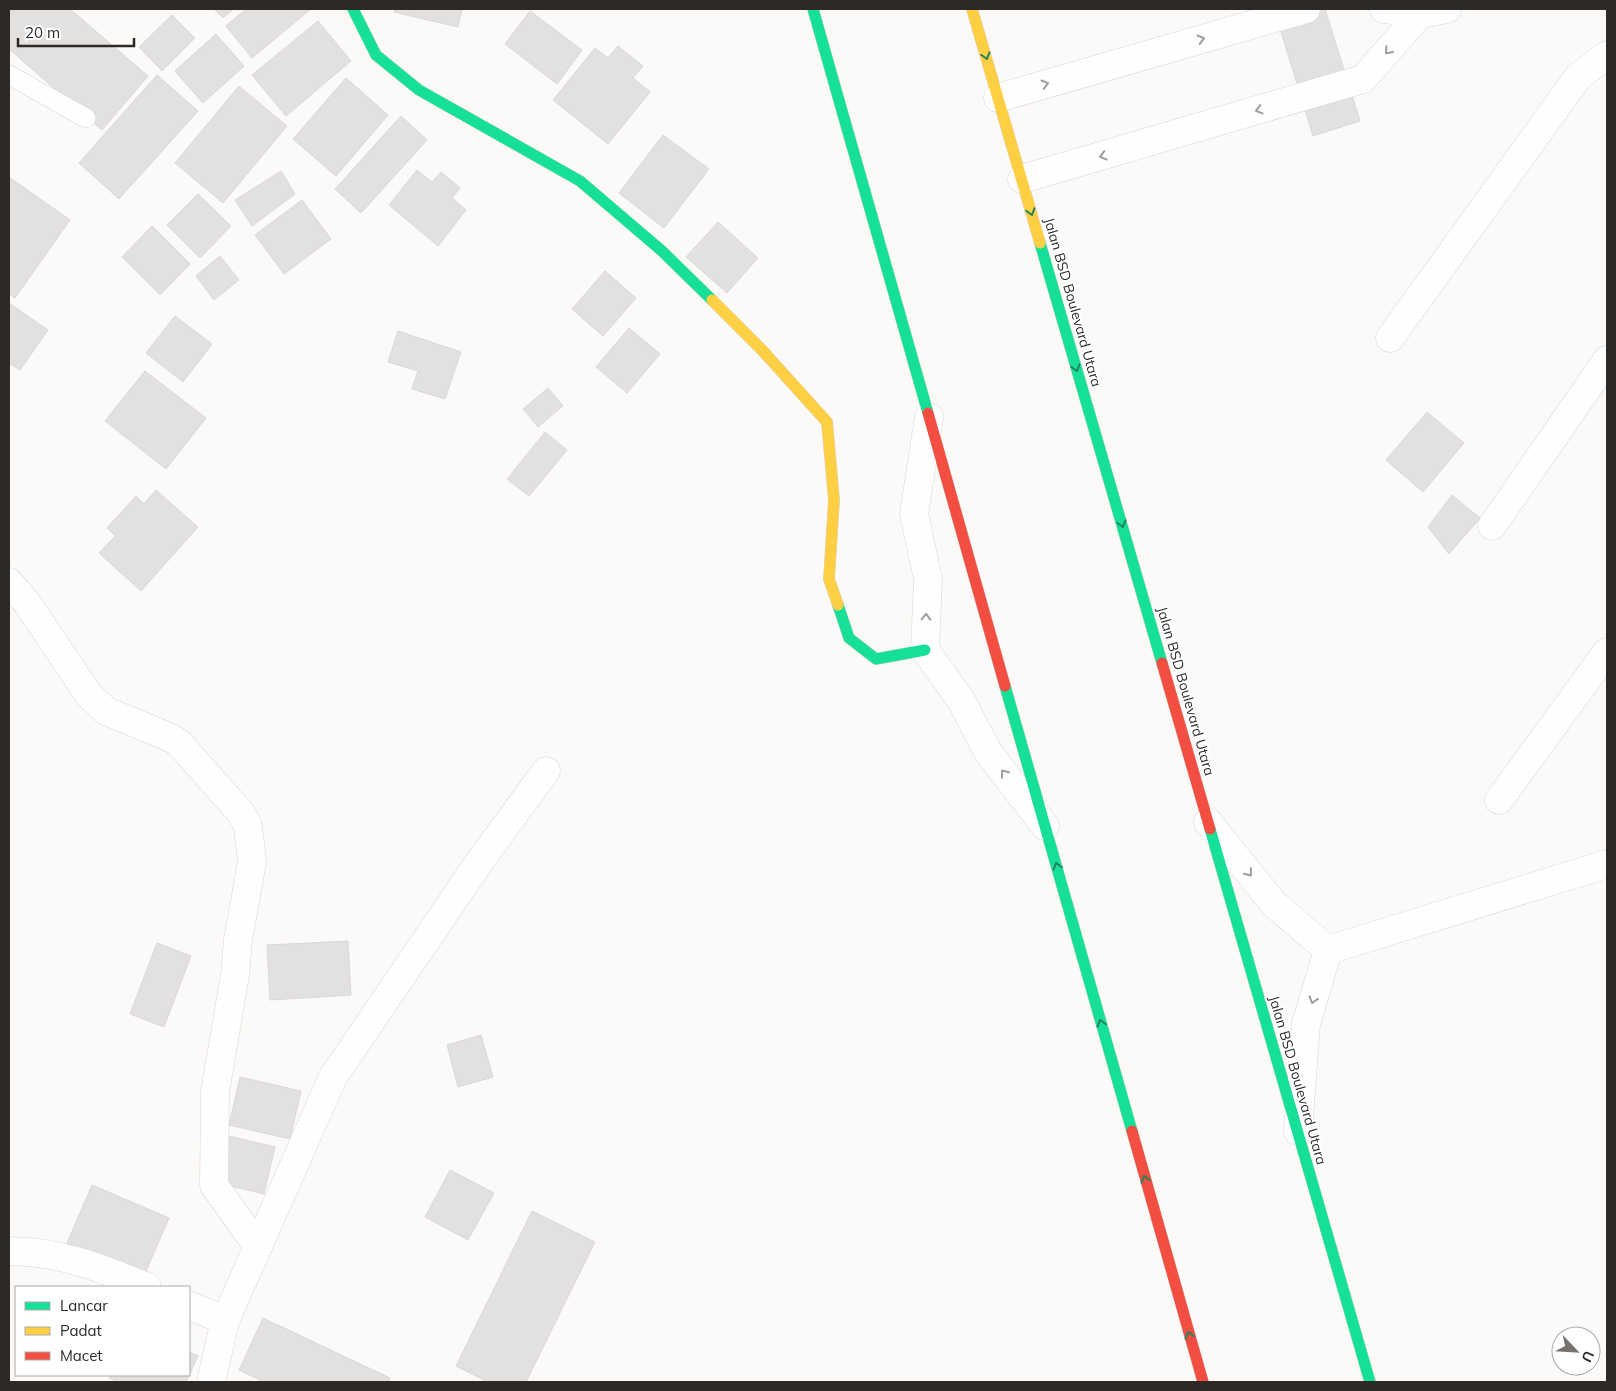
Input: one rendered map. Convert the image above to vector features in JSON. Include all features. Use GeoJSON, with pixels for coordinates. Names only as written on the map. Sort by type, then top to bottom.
{"type":"FeatureCollection","features":[{"type":"Feature","properties":{"kind":"main road"},"geometry":{"type":"LineString","coordinates":[[353,9],[376,55],[419,90],[580,181],[662,251],[762,350],[827,422],[834,500],[829,579],[849,638],[876,659],[925,650]]}},
{"type":"Feature","properties":{"kind":"main road"},"geometry":{"type":"LineString","coordinates":[[814,9],[1203,1382]]}},
{"type":"Feature","properties":{"kind":"main road","name":"Jalan BSD Boulevard Utara"},"geometry":{"type":"LineString","coordinates":[[972,9],[1370,1382]]}},
{"type":"Feature","properties":{"kind":"street"},"geometry":{"type":"LineString","coordinates":[[998,98],[1306,9]]}},
{"type":"Feature","properties":{"kind":"street"},"geometry":{"type":"LineString","coordinates":[[1384,9],[1420,14],[1447,9]]}},
{"type":"Feature","properties":{"kind":"street"},"geometry":{"type":"LineString","coordinates":[[1022,179],[1363,79],[1420,14]]}},
{"type":"Feature","properties":{"kind":"street"},"geometry":{"type":"LineString","coordinates":[[1390,338],[1578,77],[1607,55]]}},
{"type":"Feature","properties":{"kind":"street"},"geometry":{"type":"LineString","coordinates":[[1492,526],[1607,360]]}},
{"type":"Feature","properties":{"kind":"street"},"geometry":{"type":"LineString","coordinates":[[929,417],[914,514],[928,579],[925,650],[961,700],[988,752],[1045,826]]}},
{"type":"Feature","properties":{"kind":"street"},"geometry":{"type":"LineString","coordinates":[[9,582],[27,603],[89,695],[106,711],[179,743],[241,813],[248,826],[252,862],[238,940],[235,976],[216,1092],[214,1185],[258,1247]]}},
{"type":"Feature","properties":{"kind":"street"},"geometry":{"type":"LineString","coordinates":[[1499,800],[1607,652]]}},
{"type":"Feature","properties":{"kind":"street"},"geometry":{"type":"LineString","coordinates":[[211,1382],[225,1320],[332,1077],[480,861],[546,771]]}},
{"type":"Feature","properties":{"kind":"street"},"geometry":{"type":"LineString","coordinates":[[1208,822],[1274,904],[1328,950]]}},
{"type":"Feature","properties":{"kind":"street"},"geometry":{"type":"LineString","coordinates":[[1328,950],[1607,864]]}},
{"type":"Feature","properties":{"kind":"street"},"geometry":{"type":"LineString","coordinates":[[1298,1131],[1306,1024],[1328,950]]}},
{"type":"Feature","properties":{"kind":"street"},"geometry":{"type":"LineString","coordinates":[[9,1251],[30,1251],[83,1262],[144,1286]]}},
{"type":"Feature","properties":{"kind":"street"},"geometry":{"type":"LineString","coordinates":[[190,1305],[225,1320]]}},
{"type":"Feature","properties":{"kind":"lane"},"geometry":{"type":"LineString","coordinates":[[9,75],[86,118]]}},
{"type":"Feature","properties":{"kind":"building"},"geometry":{"type":"Polygon","coordinates":[[[9,9],[70,9],[148,76],[102,130],[9,49],[9,9]]]}},
{"type":"Feature","properties":{"kind":"building"},"geometry":{"type":"Polygon","coordinates":[[[214,9],[233,9],[223,18],[214,9]]]}},
{"type":"Feature","properties":{"kind":"building"},"geometry":{"type":"Polygon","coordinates":[[[246,9],[311,9],[252,58],[226,26],[246,9]]]}},
{"type":"Feature","properties":{"kind":"building"},"geometry":{"type":"Polygon","coordinates":[[[395,9],[462,9],[458,27],[394,12],[395,9]]]}},
{"type":"Feature","properties":{"kind":"building"},"geometry":{"type":"Polygon","coordinates":[[[1274,9],[1325,9],[1360,121],[1313,136],[1274,9]]]}},
{"type":"Feature","properties":{"kind":"building"},"geometry":{"type":"Polygon","coordinates":[[[530,11],[582,50],[557,84],[505,44],[530,11]]]}},
{"type":"Feature","properties":{"kind":"building"},"geometry":{"type":"Polygon","coordinates":[[[172,15],[195,38],[162,71],[139,47],[172,15]]]}},
{"type":"Feature","properties":{"kind":"building"},"geometry":{"type":"Polygon","coordinates":[[[318,21],[351,61],[286,116],[252,75],[318,21]]]}},
{"type":"Feature","properties":{"kind":"building"},"geometry":{"type":"Polygon","coordinates":[[[216,34],[244,66],[203,103],[175,71],[216,34]]]}},
{"type":"Feature","properties":{"kind":"building"},"geometry":{"type":"Polygon","coordinates":[[[618,46],[643,66],[633,78],[650,92],[608,144],[553,100],[595,48],[608,58],[618,46]]]}},
{"type":"Feature","properties":{"kind":"building"},"geometry":{"type":"Polygon","coordinates":[[[157,75],[198,111],[119,199],[79,163],[157,75]]]}},
{"type":"Feature","properties":{"kind":"building"},"geometry":{"type":"Polygon","coordinates":[[[346,78],[388,115],[336,176],[293,139],[346,78]]]}},
{"type":"Feature","properties":{"kind":"building"},"geometry":{"type":"Polygon","coordinates":[[[239,86],[287,126],[223,203],[175,163],[239,86]]]}},
{"type":"Feature","properties":{"kind":"building"},"geometry":{"type":"Polygon","coordinates":[[[401,116],[427,140],[361,213],[335,189],[401,116]]]}},
{"type":"Feature","properties":{"kind":"building"},"geometry":{"type":"Polygon","coordinates":[[[663,135],[709,169],[664,228],[619,193],[663,135]]]}},
{"type":"Feature","properties":{"kind":"building"},"geometry":{"type":"Polygon","coordinates":[[[417,170],[432,182],[441,172],[460,188],[452,198],[466,210],[438,246],[389,205],[417,170]]]}},
{"type":"Feature","properties":{"kind":"building"},"geometry":{"type":"Polygon","coordinates":[[[281,171],[295,194],[252,226],[235,200],[281,171]]]}},
{"type":"Feature","properties":{"kind":"building"},"geometry":{"type":"Polygon","coordinates":[[[9,177],[70,220],[15,298],[9,294],[9,177]]]}},
{"type":"Feature","properties":{"kind":"building"},"geometry":{"type":"Polygon","coordinates":[[[198,194],[231,226],[200,258],[167,225],[198,194]]]}},
{"type":"Feature","properties":{"kind":"building"},"geometry":{"type":"Polygon","coordinates":[[[302,200],[331,239],[284,274],[255,235],[302,200]]]}},
{"type":"Feature","properties":{"kind":"building"},"geometry":{"type":"Polygon","coordinates":[[[718,222],[758,258],[727,293],[686,257],[718,222]]]}},
{"type":"Feature","properties":{"kind":"building"},"geometry":{"type":"Polygon","coordinates":[[[152,226],[190,264],[160,295],[122,257],[152,226]]]}},
{"type":"Feature","properties":{"kind":"building"},"geometry":{"type":"Polygon","coordinates":[[[220,256],[239,280],[214,300],[196,276],[220,256]]]}},
{"type":"Feature","properties":{"kind":"building"},"geometry":{"type":"Polygon","coordinates":[[[605,271],[636,298],[603,336],[572,309],[605,271]]]}},
{"type":"Feature","properties":{"kind":"building"},"geometry":{"type":"Polygon","coordinates":[[[9,303],[48,330],[20,370],[9,363],[9,303]]]}},
{"type":"Feature","properties":{"kind":"building"},"geometry":{"type":"Polygon","coordinates":[[[175,316],[212,344],[183,382],[146,353],[175,316]]]}},
{"type":"Feature","properties":{"kind":"building"},"geometry":{"type":"Polygon","coordinates":[[[629,328],[660,354],[627,393],[596,367],[629,328]]]}},
{"type":"Feature","properties":{"kind":"building"},"geometry":{"type":"Polygon","coordinates":[[[398,331],[461,352],[445,399],[412,389],[418,371],[388,362],[398,331]]]}},
{"type":"Feature","properties":{"kind":"building"},"geometry":{"type":"Polygon","coordinates":[[[145,371],[206,418],[166,469],[105,421],[145,371]]]}},
{"type":"Feature","properties":{"kind":"building"},"geometry":{"type":"Polygon","coordinates":[[[548,388],[563,406],[538,427],[523,409],[548,388]]]}},
{"type":"Feature","properties":{"kind":"building"},"geometry":{"type":"Polygon","coordinates":[[[1427,412],[1464,443],[1423,492],[1386,460],[1427,412]]]}},
{"type":"Feature","properties":{"kind":"building"},"geometry":{"type":"Polygon","coordinates":[[[545,432],[567,450],[529,496],[507,479],[545,432]]]}},
{"type":"Feature","properties":{"kind":"building"},"geometry":{"type":"Polygon","coordinates":[[[156,490],[198,527],[141,591],[99,553],[115,536],[107,528],[136,496],[144,504],[156,490]]]}},
{"type":"Feature","properties":{"kind":"building"},"geometry":{"type":"Polygon","coordinates":[[[1452,495],[1480,518],[1449,554],[1428,527],[1452,495]]]}},
{"type":"Feature","properties":{"kind":"building"},"geometry":{"type":"Polygon","coordinates":[[[348,941],[351,995],[270,1000],[267,945],[348,941]]]}},
{"type":"Feature","properties":{"kind":"building"},"geometry":{"type":"Polygon","coordinates":[[[157,943],[191,956],[164,1027],[130,1014],[157,943]]]}},
{"type":"Feature","properties":{"kind":"building"},"geometry":{"type":"Polygon","coordinates":[[[481,1035],[493,1077],[458,1087],[447,1045],[481,1035]]]}},
{"type":"Feature","properties":{"kind":"building"},"geometry":{"type":"Polygon","coordinates":[[[240,1077],[301,1091],[290,1139],[229,1125],[240,1077]]]}},
{"type":"Feature","properties":{"kind":"building"},"geometry":{"type":"Polygon","coordinates":[[[229,1136],[275,1147],[264,1194],[218,1183],[229,1136]]]}},
{"type":"Feature","properties":{"kind":"building"},"geometry":{"type":"Polygon","coordinates":[[[450,1170],[494,1193],[468,1240],[425,1217],[450,1170]]]}},
{"type":"Feature","properties":{"kind":"building"},"geometry":{"type":"Polygon","coordinates":[[[92,1185],[169,1218],[144,1276],[67,1243],[92,1185]]]}},
{"type":"Feature","properties":{"kind":"building"},"geometry":{"type":"Polygon","coordinates":[[[532,1211],[595,1242],[526,1382],[488,1382],[456,1366],[532,1211]]]}},
{"type":"Feature","properties":{"kind":"building"},"geometry":{"type":"Polygon","coordinates":[[[263,1318],[390,1378],[388,1382],[264,1382],[239,1370],[263,1318]]]}},
{"type":"Feature","properties":{"kind":"building"},"geometry":{"type":"Polygon","coordinates":[[[190,1352],[198,1356],[190,1373],[190,1352]]]}},
{"type":"Feature","properties":{"kind":"building"},"geometry":{"type":"Polygon","coordinates":[[[110,1376],[189,1376],[186,1382],[119,1382],[109,1378],[110,1376]]]}},
{"type":"Feature","properties":{"kind":"traffic: fast"},"geometry":{"type":"LineString","coordinates":[[353,9],[376,55],[419,90],[580,181],[662,251],[712,300]]}},
{"type":"Feature","properties":{"kind":"traffic: fast"},"geometry":{"type":"LineString","coordinates":[[813,9],[928,413]]}},
{"type":"Feature","properties":{"kind":"traffic: fast"},"geometry":{"type":"LineString","coordinates":[[1040,243],[1162,663]]}},
{"type":"Feature","properties":{"kind":"traffic: fast"},"geometry":{"type":"LineString","coordinates":[[838,605],[849,638],[876,659],[925,650]]}},
{"type":"Feature","properties":{"kind":"traffic: fast"},"geometry":{"type":"LineString","coordinates":[[1005,686],[1132,1131]]}},
{"type":"Feature","properties":{"kind":"traffic: fast"},"geometry":{"type":"LineString","coordinates":[[1210,829],[1370,1382]]}},
{"type":"Feature","properties":{"kind":"traffic: slow"},"geometry":{"type":"LineString","coordinates":[[972,9],[1040,243]]}},
{"type":"Feature","properties":{"kind":"traffic: slow"},"geometry":{"type":"LineString","coordinates":[[712,300],[762,350],[827,422],[834,500],[829,579],[838,605]]}},
{"type":"Feature","properties":{"kind":"traffic: jam"},"geometry":{"type":"LineString","coordinates":[[928,413],[1005,686]]}},
{"type":"Feature","properties":{"kind":"traffic: jam"},"geometry":{"type":"LineString","coordinates":[[1162,663],[1210,829]]}},
{"type":"Feature","properties":{"kind":"traffic: jam"},"geometry":{"type":"LineString","coordinates":[[1132,1131],[1203,1382]]}}]}
